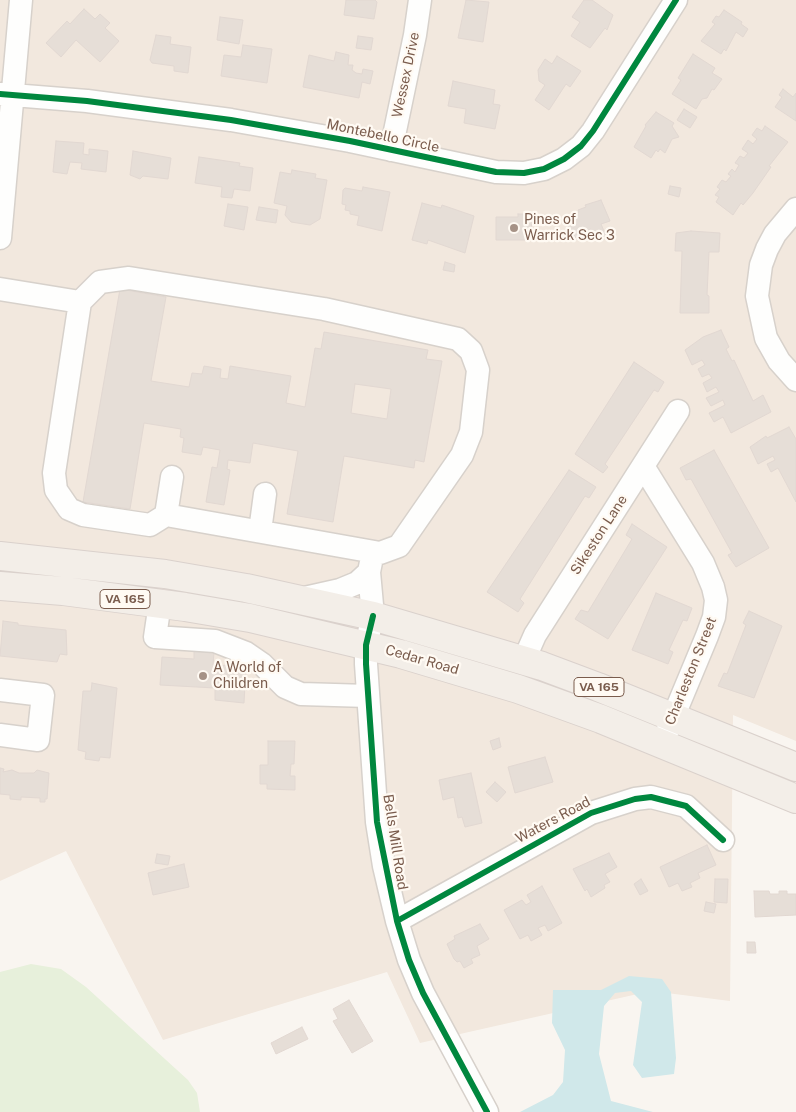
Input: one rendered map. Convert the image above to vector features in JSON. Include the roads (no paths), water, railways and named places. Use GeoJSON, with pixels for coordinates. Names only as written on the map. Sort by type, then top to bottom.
{"type":"FeatureCollection","features":[{"type":"Feature","properties":{"kind":"main road","name":"VA 165"},"geometry":{"type":"LineString","coordinates":[[0,556],[165,574],[300,599],[373,616],[524,660],[673,716],[796,767]]}},
{"type":"Feature","properties":{"kind":"main road","name":"Cedar Road"},"geometry":{"type":"LineString","coordinates":[[0,586],[160,603],[250,618],[366,645],[518,689],[662,744],[796,799]]}},
{"type":"Feature","properties":{"kind":"street"},"geometry":{"type":"LineString","coordinates":[[0,238],[7,95],[21,0]]}},
{"type":"Feature","properties":{"kind":"street","name":"Wessex Drive"},"geometry":{"type":"LineString","coordinates":[[391,150],[415,35],[420,0]]}},
{"type":"Feature","properties":{"kind":"street","name":"Montebello Circle"},"geometry":{"type":"LineString","coordinates":[[7,95],[87,101],[231,120],[505,173],[524,173],[544,169],[564,159],[580,146],[593,131],[676,0]]}},
{"type":"Feature","properties":{"kind":"street"},"geometry":{"type":"LineString","coordinates":[[796,209],[775,234],[767,249],[761,265],[757,296],[758,311],[769,344],[779,361],[796,380]]}},
{"type":"Feature","properties":{"kind":"street"},"geometry":{"type":"LineString","coordinates":[[300,599],[340,590],[357,583],[371,562],[380,553],[399,546],[462,454],[471,432],[478,370],[471,351],[458,339],[324,309],[129,278],[100,282],[80,302],[54,473],[56,490],[69,509],[83,515],[150,525],[166,515],[260,531],[371,562]]}},
{"type":"Feature","properties":{"kind":"street"},"geometry":{"type":"LineString","coordinates":[[0,289],[80,302]]}},
{"type":"Feature","properties":{"kind":"street","name":"Sikeston Lane"},"geometry":{"type":"LineString","coordinates":[[524,660],[535,635],[678,411]]}},
{"type":"Feature","properties":{"kind":"street","name":"Charleston Street"},"geometry":{"type":"LineString","coordinates":[[643,466],[703,563],[716,600],[714,617],[662,744]]}},
{"type":"Feature","properties":{"kind":"street"},"geometry":{"type":"LineString","coordinates":[[166,515],[172,477]]}},
{"type":"Feature","properties":{"kind":"street"},"geometry":{"type":"LineString","coordinates":[[260,531],[265,494]]}},
{"type":"Feature","properties":{"kind":"street","name":"Bells Mill Road"},"geometry":{"type":"LineString","coordinates":[[371,562],[373,616],[366,645],[368,696],[377,822],[396,921],[423,993],[487,1112]]}},
{"type":"Feature","properties":{"kind":"street"},"geometry":{"type":"LineString","coordinates":[[160,603],[155,637],[215,642],[246,653],[262,664],[285,687],[301,694],[368,696]]}},
{"type":"Feature","properties":{"kind":"street"},"geometry":{"type":"LineString","coordinates":[[0,690],[43,695],[38,740],[0,736]]}},
{"type":"Feature","properties":{"kind":"street","name":"Waters Road"},"geometry":{"type":"LineString","coordinates":[[396,921],[591,813],[635,799],[651,797],[686,806],[723,840]]}},
{"type":"Feature","properties":{"kind":"water"},"geometry":{"type":"Polygon","coordinates":[[[629,976],[662,979],[671,992],[676,1058],[674,1074],[642,1078],[633,1065],[642,1002],[631,991],[615,993],[604,1006],[599,1054],[611,1101],[653,1112],[520,1112],[553,1095],[563,1082],[565,1050],[552,1023],[553,990],[601,990],[629,976]]]}},
{"type":"Feature","properties":{"kind":"place","name":"Pines of Warrick Sec 3"},"geometry":{"type":"Point","coordinates":[514,228]}},
{"type":"Feature","properties":{"kind":"place","name":"A World of Children"},"geometry":{"type":"Point","coordinates":[203,676]}}]}
